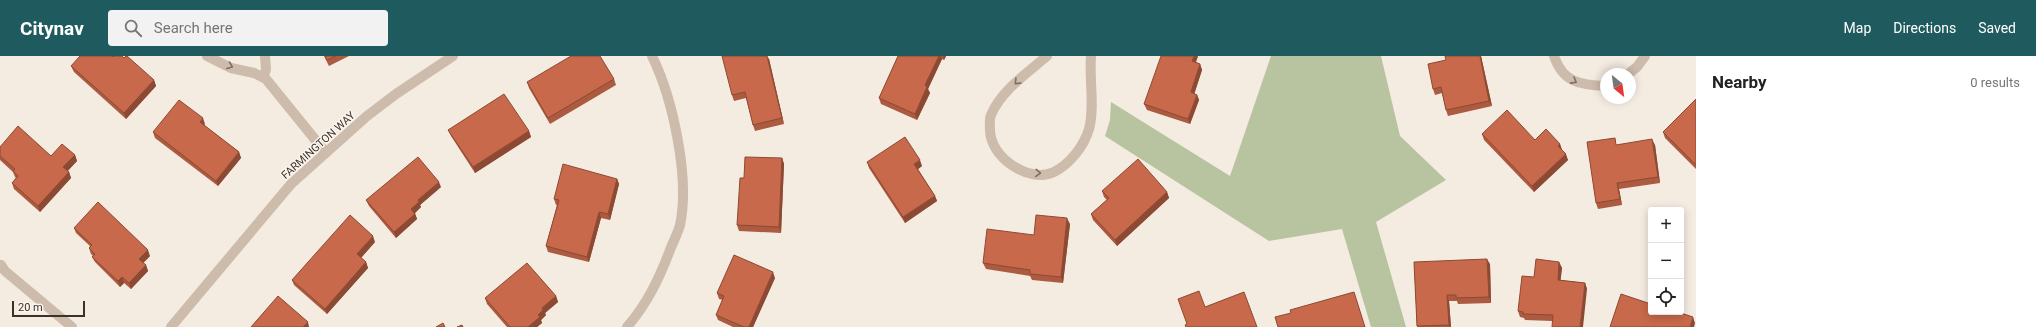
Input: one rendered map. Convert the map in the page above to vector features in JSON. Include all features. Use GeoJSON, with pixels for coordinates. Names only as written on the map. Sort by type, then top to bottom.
{"type":"FeatureCollection","features":[{"type":"Feature","properties":{"kind":"street"},"geometry":{"type":"LineString","coordinates":[[207,56],[230,68],[254,73],[266,79],[326,153]]}},
{"type":"Feature","properties":{"kind":"street"},"geometry":{"type":"LineString","coordinates":[[265,56],[266,69],[264,76],[266,79]]}},
{"type":"Feature","properties":{"kind":"street","name":"FARMINGTON WAY"},"geometry":{"type":"LineString","coordinates":[[171,327],[291,184],[396,94],[453,56]]}},
{"type":"Feature","properties":{"kind":"street"},"geometry":{"type":"LineString","coordinates":[[627,327],[650,296],[680,226],[682,176],[679,146],[670,103],[659,70],[652,56]]}},
{"type":"Feature","properties":{"kind":"street"},"geometry":{"type":"LineString","coordinates":[[1046,56],[999,100],[990,116],[990,138],[1000,155],[1013,167],[1034,174],[1053,173],[1067,163],[1081,148],[1090,128],[1091,56]]}},
{"type":"Feature","properties":{"kind":"street"},"geometry":{"type":"LineString","coordinates":[[1554,56],[1566,76],[1582,85],[1600,86]]}},
{"type":"Feature","properties":{"kind":"street"},"geometry":{"type":"LineString","coordinates":[[1634,68],[1645,56]]}},
{"type":"Feature","properties":{"kind":"street"},"geometry":{"type":"LineString","coordinates":[[0,265],[5,271],[72,327]]}},
{"type":"Feature","properties":{"kind":"green space"},"geometry":{"type":"Polygon","coordinates":[[[1271,56],[1381,56],[1400,136],[1446,180],[1376,222],[1406,327],[1371,327],[1342,229],[1269,241],[1105,136],[1110,120],[1111,102],[1230,176],[1271,56]]]}},
{"type":"Feature","properties":{"kind":"building"},"geometry":{"type":"Polygon","coordinates":[[[80,56],[122,56],[124,58],[127,56],[154,80],[124,113],[71,66],[80,56]]]}},
{"type":"Feature","properties":{"kind":"building"},"geometry":{"type":"Polygon","coordinates":[[[325,56],[336,56],[327,60],[325,56]]]}},
{"type":"Feature","properties":{"kind":"building"},"geometry":{"type":"Polygon","coordinates":[[[571,56],[600,56],[614,79],[548,118],[527,82],[571,56]]]}},
{"type":"Feature","properties":{"kind":"building"},"geometry":{"type":"Polygon","coordinates":[[[722,56],[767,56],[782,118],[753,125],[745,92],[732,95],[722,56]]]}},
{"type":"Feature","properties":{"kind":"building"},"geometry":{"type":"Polygon","coordinates":[[[898,56],[939,56],[925,85],[927,87],[915,114],[879,98],[898,56]]]}},
{"type":"Feature","properties":{"kind":"building"},"geometry":{"type":"Polygon","coordinates":[[[1161,56],[1194,56],[1192,61],[1200,64],[1191,92],[1197,95],[1188,119],[1144,104],[1161,56]]]}},
{"type":"Feature","properties":{"kind":"building"},"geometry":{"type":"Polygon","coordinates":[[[1445,56],[1480,56],[1489,101],[1446,110],[1441,87],[1433,89],[1428,64],[1446,60],[1445,56]]]}},
{"type":"Feature","properties":{"kind":"building"},"geometry":{"type":"Polygon","coordinates":[[[504,94],[529,131],[473,167],[448,130],[504,94]]]}},
{"type":"Feature","properties":{"kind":"building"},"geometry":{"type":"Polygon","coordinates":[[[1696,99],[1696,165],[1663,132],[1696,99]]]}},
{"type":"Feature","properties":{"kind":"building"},"geometry":{"type":"Polygon","coordinates":[[[179,100],[203,118],[200,122],[239,152],[216,181],[153,132],[179,100]]]}},
{"type":"Feature","properties":{"kind":"building"},"geometry":{"type":"Polygon","coordinates":[[[1507,110],[1535,140],[1546,129],[1560,144],[1558,146],[1566,154],[1532,186],[1482,134],[1507,110]]]}},
{"type":"Feature","properties":{"kind":"building"},"geometry":{"type":"Polygon","coordinates":[[[18,126],[51,156],[62,144],[75,155],[63,167],[69,172],[38,206],[12,183],[18,176],[13,171],[15,169],[0,156],[0,147],[18,126]]]}},
{"type":"Feature","properties":{"kind":"building"},"geometry":{"type":"Polygon","coordinates":[[[905,137],[920,160],[914,164],[935,196],[903,217],[867,162],[905,137]]]}},
{"type":"Feature","properties":{"kind":"building"},"geometry":{"type":"Polygon","coordinates":[[[1615,138],[1616,145],[1652,139],[1658,177],[1617,183],[1620,199],[1596,203],[1587,142],[1615,138]]]}},
{"type":"Feature","properties":{"kind":"building"},"geometry":{"type":"Polygon","coordinates":[[[418,157],[439,182],[418,200],[419,202],[411,209],[415,214],[394,232],[366,200],[418,157]]]}},
{"type":"Feature","properties":{"kind":"building"},"geometry":{"type":"Polygon","coordinates":[[[745,157],[782,158],[779,227],[737,225],[740,178],[744,178],[745,157]]]}},
{"type":"Feature","properties":{"kind":"building"},"geometry":{"type":"Polygon","coordinates":[[[1138,159],[1167,192],[1115,240],[1091,214],[1109,198],[1102,191],[1138,159]]]}},
{"type":"Feature","properties":{"kind":"building"},"geometry":{"type":"Polygon","coordinates":[[[563,164],[617,179],[608,214],[599,212],[587,257],[546,246],[559,200],[554,199],[563,164]]]}},
{"type":"Feature","properties":{"kind":"building"},"geometry":{"type":"Polygon","coordinates":[[[98,202],[148,250],[139,259],[146,265],[129,283],[122,277],[118,281],[92,257],[95,254],[89,248],[92,245],[74,228],[98,202]]]}},
{"type":"Feature","properties":{"kind":"building"},"geometry":{"type":"Polygon","coordinates":[[[350,215],[373,236],[357,254],[366,262],[325,309],[292,280],[350,215]]]}},
{"type":"Feature","properties":{"kind":"building"},"geometry":{"type":"Polygon","coordinates":[[[1036,215],[1067,218],[1061,277],[1030,274],[1030,270],[983,263],[987,229],[1034,235],[1036,215]]]}},
{"type":"Feature","properties":{"kind":"building"},"geometry":{"type":"Polygon","coordinates":[[[734,255],[773,272],[749,327],[744,327],[716,315],[724,296],[717,293],[734,255]]]}},
{"type":"Feature","properties":{"kind":"building"},"geometry":{"type":"Polygon","coordinates":[[[1487,259],[1489,297],[1456,298],[1456,295],[1447,295],[1449,325],[1417,326],[1414,262],[1487,259]]]}},
{"type":"Feature","properties":{"kind":"building"},"geometry":{"type":"Polygon","coordinates":[[[1536,259],[1559,262],[1558,280],[1585,283],[1580,327],[1552,327],[1553,315],[1523,314],[1523,312],[1518,311],[1522,276],[1534,277],[1536,259]]]}},
{"type":"Feature","properties":{"kind":"building"},"geometry":{"type":"Polygon","coordinates":[[[527,263],[556,296],[542,308],[543,310],[538,315],[540,317],[528,327],[510,327],[485,298],[527,263]]]}},
{"type":"Feature","properties":{"kind":"building"},"geometry":{"type":"Polygon","coordinates":[[[1199,291],[1205,307],[1244,292],[1257,327],[1186,327],[1185,325],[1187,324],[1178,299],[1199,291]]]}},
{"type":"Feature","properties":{"kind":"building"},"geometry":{"type":"Polygon","coordinates":[[[1354,292],[1365,327],[1278,327],[1275,317],[1291,313],[1290,310],[1354,292]]]}},
{"type":"Feature","properties":{"kind":"building"},"geometry":{"type":"Polygon","coordinates":[[[1621,294],[1648,303],[1648,315],[1684,314],[1693,317],[1690,327],[1610,327],[1621,294]]]}},
{"type":"Feature","properties":{"kind":"building"},"geometry":{"type":"Polygon","coordinates":[[[278,296],[308,322],[303,327],[251,327],[278,296]]]}},
{"type":"Feature","properties":{"kind":"building"},"geometry":{"type":"Polygon","coordinates":[[[443,323],[445,327],[436,327],[443,323]]]}}]}
